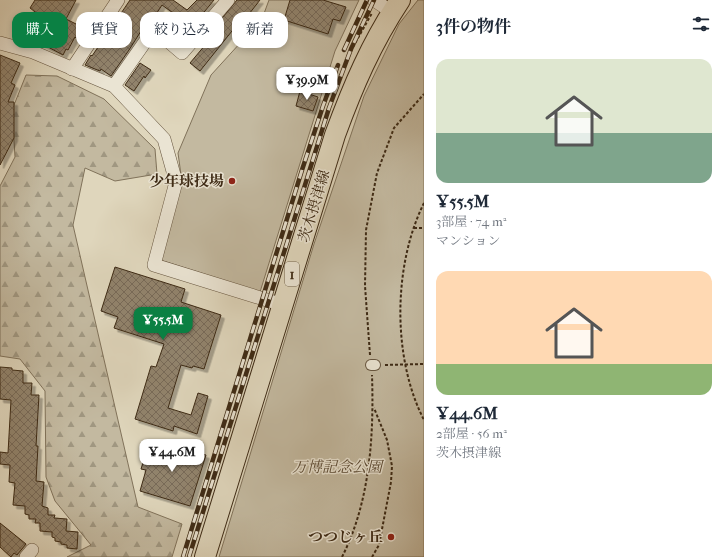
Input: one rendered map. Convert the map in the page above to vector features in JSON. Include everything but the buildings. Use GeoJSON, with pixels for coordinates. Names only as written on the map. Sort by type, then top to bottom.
{"type":"FeatureCollection","features":[{"type":"Feature","properties":{"kind":"main road","name":"茨木摂津線"},"geometry":{"type":"LineString","coordinates":[[205,557],[346,103],[367,57],[396,6]]}},
{"type":"Feature","properties":{"kind":"street"},"geometry":{"type":"LineString","coordinates":[[72,69],[118,0]]}},
{"type":"Feature","properties":{"kind":"street"},"geometry":{"type":"LineString","coordinates":[[114,86],[154,29],[182,53],[228,0]]}},
{"type":"Feature","properties":{"kind":"street"},"geometry":{"type":"LineString","coordinates":[[374,0],[396,6]]}},
{"type":"Feature","properties":{"kind":"street"},"geometry":{"type":"LineString","coordinates":[[0,43],[33,52],[114,86],[164,139],[176,182],[154,265],[283,305]]}},
{"type":"Feature","properties":{"kind":"path"},"geometry":{"type":"LineString","coordinates":[[342,557],[349,543],[363,501],[370,453],[373,407],[373,365],[365,286],[366,230],[377,173],[394,128],[424,94]]}},
{"type":"Feature","properties":{"kind":"path"},"geometry":{"type":"LineString","coordinates":[[424,203],[414,228],[404,267],[400,322],[404,364],[416,404],[424,420]]}},
{"type":"Feature","properties":{"kind":"path"},"geometry":{"type":"LineString","coordinates":[[414,228],[424,228]]}},
{"type":"Feature","properties":{"kind":"path"},"geometry":{"type":"LineString","coordinates":[[373,365],[424,364]]}},
{"type":"Feature","properties":{"kind":"path"},"geometry":{"type":"LineString","coordinates":[[372,557],[379,545],[391,482],[392,466],[387,440],[373,407]]}},
{"type":"Feature","properties":{"kind":"green space"},"geometry":{"type":"Polygon","coordinates":[[[269,0],[359,0],[335,51],[260,292],[160,260],[182,182],[178,153],[211,75],[236,48],[288,48],[288,12],[265,12],[269,0]]]}},
{"type":"Feature","properties":{"kind":"green space","name":"万博記念公園"},"geometry":{"type":"Polygon","coordinates":[[[418,0],[424,0],[424,557],[219,557],[314,244],[364,96],[399,24],[418,0]]]}},
{"type":"Feature","properties":{"kind":"green space"},"geometry":{"type":"Polygon","coordinates":[[[26,75],[57,76],[104,99],[155,149],[157,174],[115,181],[85,168],[73,225],[138,507],[182,524],[172,557],[67,557],[91,545],[55,501],[46,477],[45,391],[20,359],[0,356],[0,186],[15,157],[12,110],[26,75]]]}},
{"type":"Feature","properties":{"kind":"railway"},"geometry":{"type":"LineString","coordinates":[[344,50],[367,0]]}},
{"type":"Feature","properties":{"kind":"railway"},"geometry":{"type":"LineString","coordinates":[[189,557],[329,108],[351,49],[374,0]]}},
{"type":"Feature","properties":{"kind":"railway"},"geometry":{"type":"LineString","coordinates":[[183,557],[302,170],[338,65]]}},
{"type":"Feature","properties":{"kind":"place","name":"少年球技場"},"geometry":{"type":"Point","coordinates":[232,181]}},
{"type":"Feature","properties":{"kind":"place","name":"つつじヶ丘"},"geometry":{"type":"Point","coordinates":[391,537]}}]}
